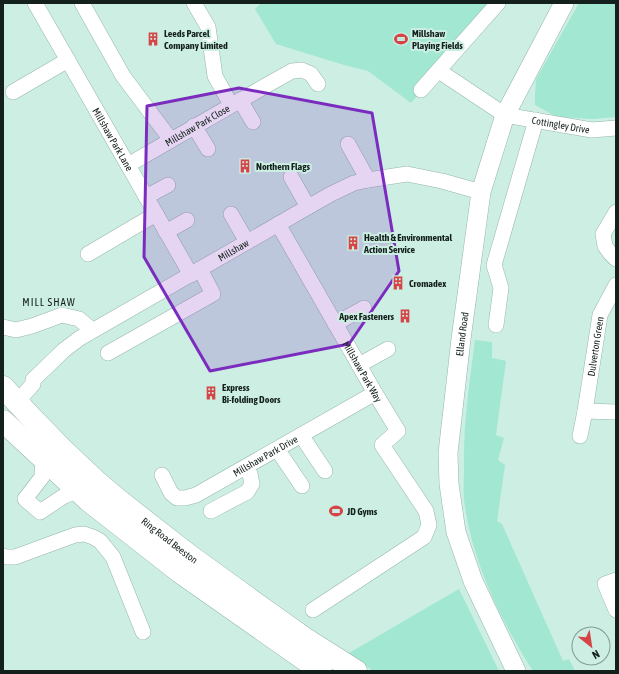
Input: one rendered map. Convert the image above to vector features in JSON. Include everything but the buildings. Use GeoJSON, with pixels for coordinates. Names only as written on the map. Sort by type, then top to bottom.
{"type":"FeatureCollection","features":[{"type":"Feature","properties":{"kind":"highway","name":"Ring Road Beeston"},"geometry":{"type":"LineString","coordinates":[[10,394],[62,449],[97,482],[129,509],[186,554],[304,638],[356,671]]}},
{"type":"Feature","properties":{"kind":"highway","name":"Ring Road Beeston"},"geometry":{"type":"LineString","coordinates":[[3,422],[11,435],[43,459],[88,500],[180,572],[321,671]]}},
{"type":"Feature","properties":{"kind":"main road","name":"Elland Road"},"geometry":{"type":"LineString","coordinates":[[516,671],[473,581],[456,532],[449,484],[448,453],[461,339],[481,192],[505,115],[564,3]]}},
{"type":"Feature","properties":{"kind":"street","name":"Millshaw Park Lane"},"geometry":{"type":"LineString","coordinates":[[36,3],[166,232],[213,294],[108,353]]}},
{"type":"Feature","properties":{"kind":"street"},"geometry":{"type":"LineString","coordinates":[[82,3],[123,76],[171,140]]}},
{"type":"Feature","properties":{"kind":"street"},"geometry":{"type":"LineString","coordinates":[[194,3],[208,27],[215,76],[253,122]]}},
{"type":"Feature","properties":{"kind":"street"},"geometry":{"type":"LineString","coordinates":[[422,90],[498,3]]}},
{"type":"Feature","properties":{"kind":"street"},"geometry":{"type":"LineString","coordinates":[[13,92],[68,60]]}},
{"type":"Feature","properties":{"kind":"street","name":"Millshaw Park Close"},"geometry":{"type":"LineString","coordinates":[[128,165],[292,71],[302,70],[311,74],[318,84]]}},
{"type":"Feature","properties":{"kind":"street"},"geometry":{"type":"LineString","coordinates":[[439,71],[505,115]]}},
{"type":"Feature","properties":{"kind":"street","name":"Cottingley Drive"},"geometry":{"type":"LineString","coordinates":[[505,115],[592,130],[616,128]]}},
{"type":"Feature","properties":{"kind":"street"},"geometry":{"type":"LineString","coordinates":[[496,325],[501,288],[494,265],[536,120]]}},
{"type":"Feature","properties":{"kind":"street"},"geometry":{"type":"LineString","coordinates":[[194,126],[208,149]]}},
{"type":"Feature","properties":{"kind":"street"},"geometry":{"type":"LineString","coordinates":[[348,144],[368,180]]}},
{"type":"Feature","properties":{"kind":"street","name":"Millshaw"},"geometry":{"type":"LineString","coordinates":[[10,394],[33,384],[33,380],[64,350],[86,334],[331,194],[354,183],[407,174],[442,180],[481,192]]}},
{"type":"Feature","properties":{"kind":"street"},"geometry":{"type":"LineString","coordinates":[[291,177],[308,207]]}},
{"type":"Feature","properties":{"kind":"street"},"geometry":{"type":"LineString","coordinates":[[146,197],[168,186]]}},
{"type":"Feature","properties":{"kind":"street"},"geometry":{"type":"LineString","coordinates":[[616,212],[603,234],[605,246],[616,259]]}},
{"type":"Feature","properties":{"kind":"street"},"geometry":{"type":"LineString","coordinates":[[88,254],[156,214]]}},
{"type":"Feature","properties":{"kind":"street"},"geometry":{"type":"LineString","coordinates":[[231,214],[247,242]]}},
{"type":"Feature","properties":{"kind":"street"},"geometry":{"type":"LineString","coordinates":[[166,232],[187,220]]}},
{"type":"Feature","properties":{"kind":"street","name":"Millshaw Park Way"},"geometry":{"type":"LineString","coordinates":[[278,224],[374,393],[398,431],[382,445],[426,511],[429,525],[424,537],[313,610]]}},
{"type":"Feature","properties":{"kind":"street","name":"Dulverton Green"},"geometry":{"type":"LineString","coordinates":[[580,436],[600,315],[616,285]]}},
{"type":"Feature","properties":{"kind":"street"},"geometry":{"type":"LineString","coordinates":[[335,324],[364,308]]}},
{"type":"Feature","properties":{"kind":"street"},"geometry":{"type":"LineString","coordinates":[[3,326],[16,330],[62,315],[79,319],[86,334]]}},
{"type":"Feature","properties":{"kind":"street"},"geometry":{"type":"LineString","coordinates":[[359,366],[388,350]]}},
{"type":"Feature","properties":{"kind":"street","name":"Millshaw Park Drive"},"geometry":{"type":"LineString","coordinates":[[162,475],[171,493],[176,498],[185,498],[196,495],[277,450],[374,393]]}},
{"type":"Feature","properties":{"kind":"street"},"geometry":{"type":"LineString","coordinates":[[585,411],[616,412]]}},
{"type":"Feature","properties":{"kind":"street"},"geometry":{"type":"LineString","coordinates":[[301,435],[325,471]]}},
{"type":"Feature","properties":{"kind":"street"},"geometry":{"type":"LineString","coordinates":[[277,450],[302,486]]}},
{"type":"Feature","properties":{"kind":"street"},"geometry":{"type":"LineString","coordinates":[[43,459],[42,477],[25,499],[40,512],[64,496],[78,490]]}},
{"type":"Feature","properties":{"kind":"street"},"geometry":{"type":"LineString","coordinates":[[211,511],[247,492],[252,484],[250,474],[246,467]]}},
{"type":"Feature","properties":{"kind":"street"},"geometry":{"type":"LineString","coordinates":[[3,556],[15,557],[75,535],[84,534],[93,536],[100,541],[113,557],[143,632]]}},
{"type":"Feature","properties":{"kind":"street"},"geometry":{"type":"LineString","coordinates":[[616,580],[605,584],[616,610]]}},
{"type":"Feature","properties":{"kind":"highlighted area"},"geometry":{"type":"Polygon","coordinates":[[[239,88],[372,113],[399,271],[349,344],[210,371],[144,257],[147,106],[239,88]]]}},
{"type":"Feature","properties":{"kind":"green space"},"geometry":{"type":"Polygon","coordinates":[[[261,3],[498,3],[411,103],[368,71],[276,44],[255,9],[261,3]]]}},
{"type":"Feature","properties":{"kind":"green space"},"geometry":{"type":"Polygon","coordinates":[[[579,3],[616,3],[616,117],[593,119],[557,117],[535,105],[536,79],[579,3]]]}},
{"type":"Feature","properties":{"kind":"green space"},"geometry":{"type":"Polygon","coordinates":[[[475,340],[492,342],[492,358],[506,361],[496,435],[504,438],[498,460],[505,465],[497,521],[502,524],[563,661],[569,659],[571,666],[575,671],[533,671],[509,631],[489,589],[474,546],[464,500],[464,442],[475,340]]]}},
{"type":"Feature","properties":{"kind":"green space"},"geometry":{"type":"Polygon","coordinates":[[[459,589],[499,671],[373,671],[349,653],[459,589]]]}},
{"type":"Feature","properties":{"kind":"place","name":"Leeds Parcel Company Limited"},"geometry":{"type":"Point","coordinates":[153,39]}},
{"type":"Feature","properties":{"kind":"place","name":"Millshaw Playing Fields"},"geometry":{"type":"Point","coordinates":[401,39]}},
{"type":"Feature","properties":{"kind":"place","name":"Northern Flags"},"geometry":{"type":"Point","coordinates":[245,166]}},
{"type":"Feature","properties":{"kind":"place","name":"Health & Environmental Action Service"},"geometry":{"type":"Point","coordinates":[353,243]}},
{"type":"Feature","properties":{"kind":"place","name":"Cromadex"},"geometry":{"type":"Point","coordinates":[398,283]}},
{"type":"Feature","properties":{"kind":"place","name":"Apex Fasteners"},"geometry":{"type":"Point","coordinates":[405,316]}},
{"type":"Feature","properties":{"kind":"place","name":"Express Bi-folding Doors"},"geometry":{"type":"Point","coordinates":[211,393]}},
{"type":"Feature","properties":{"kind":"place","name":"JD Gyms"},"geometry":{"type":"Point","coordinates":[336,511]}},
{"type":"Feature","properties":{"kind":"district","name":"MILL SHAW"},"geometry":{"type":"Point","coordinates":[49,302]}}]}
